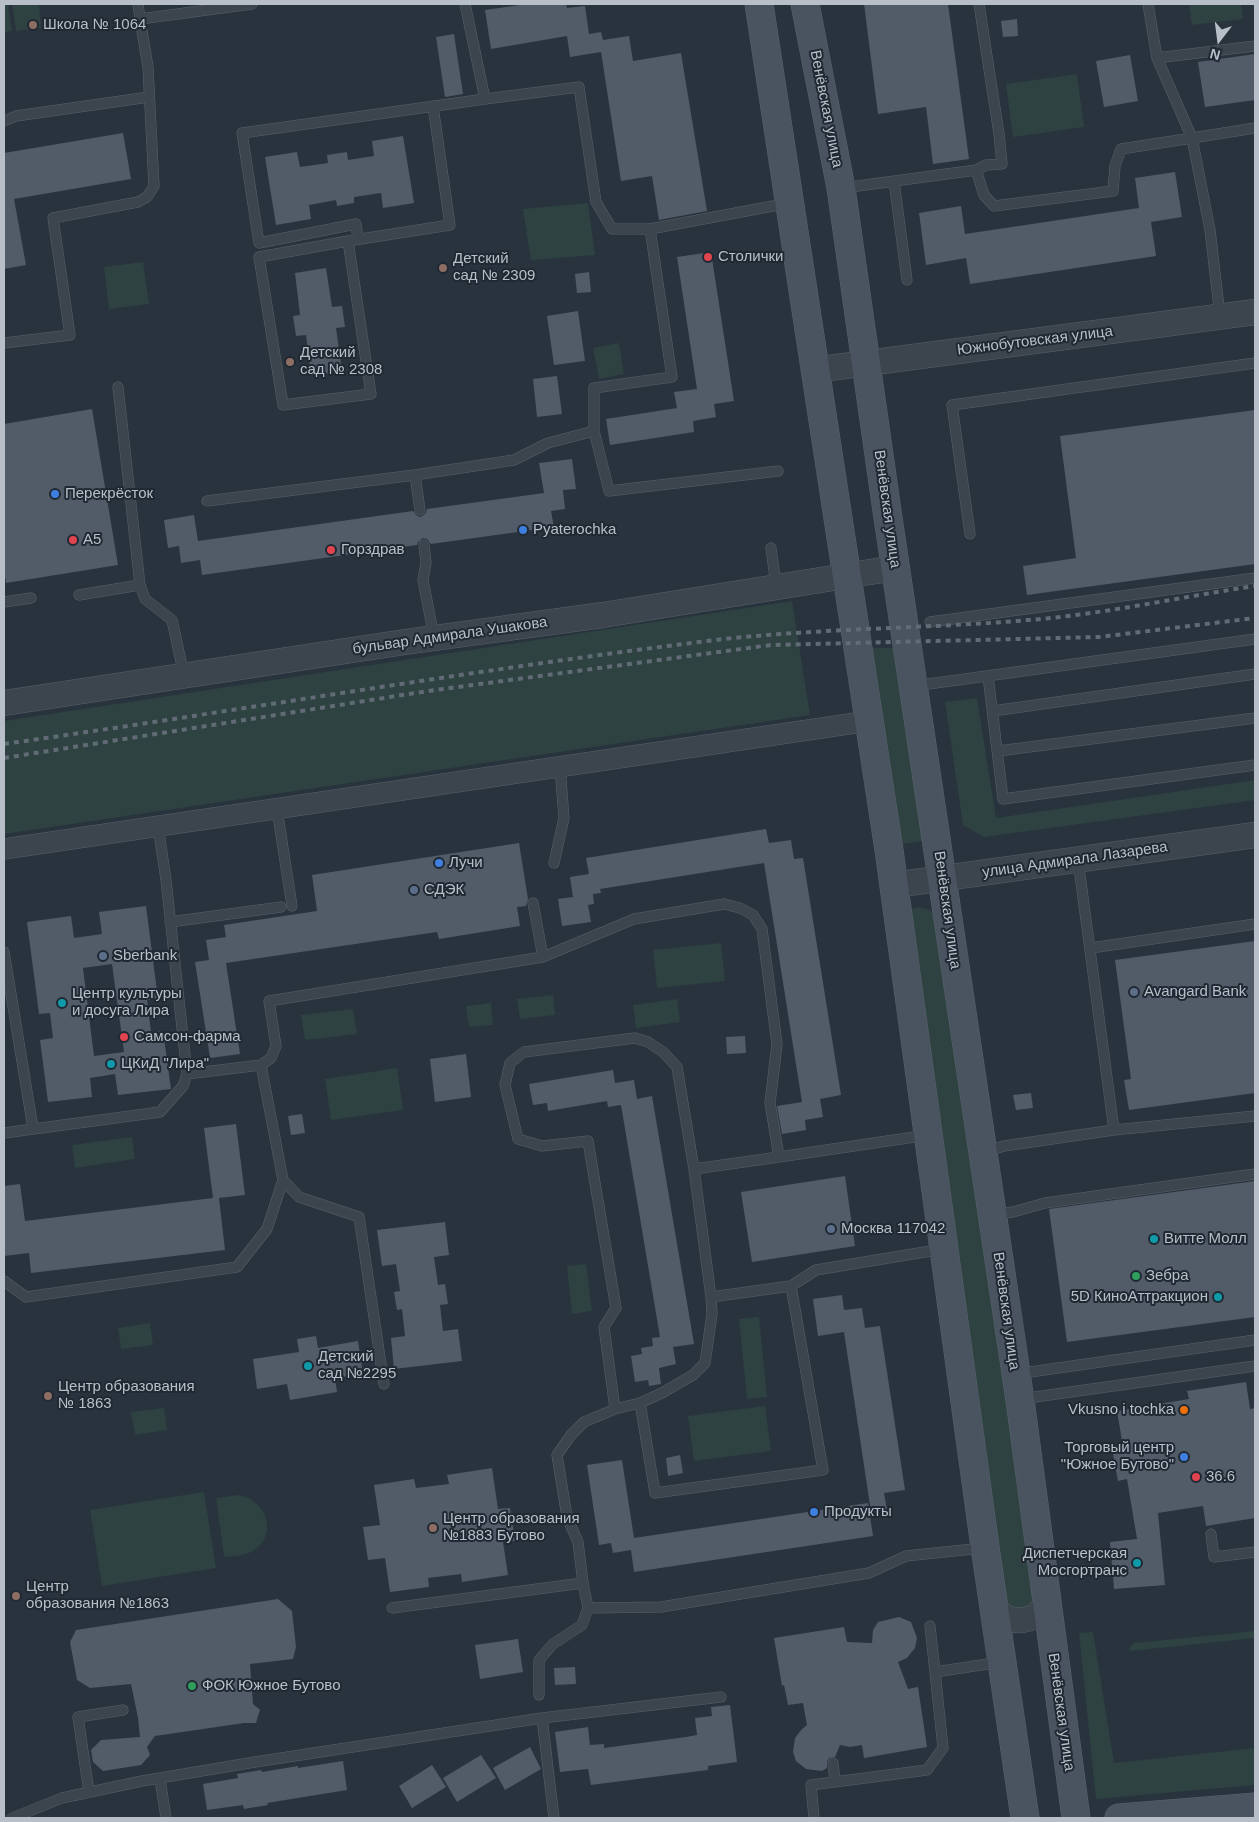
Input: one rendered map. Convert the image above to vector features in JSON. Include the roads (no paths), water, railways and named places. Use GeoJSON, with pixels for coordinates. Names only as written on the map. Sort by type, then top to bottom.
{"type":"FeatureCollection","features":[{"type":"Feature","properties":{"kind":"main road"},"geometry":{"type":"LineString","coordinates":[[759,4],[894,885],[985,1548],[1025,1818]]}},
{"type":"Feature","properties":{"kind":"main road","name":"Венёвская улица"},"geometry":{"type":"LineString","coordinates":[[805,4],[841,188],[895,568],[1018,1387],[1076,1818]]}},
{"type":"Feature","properties":{"kind":"main road"},"geometry":{"type":"LineString","coordinates":[[1119,1818],[1228,1814],[1255,1807]]}},
{"type":"Feature","properties":{"kind":"street","name":"Южнобутовская улица"},"geometry":{"type":"LineString","coordinates":[[814,370],[1255,312]]}},
{"type":"Feature","properties":{"kind":"street","name":"бульвар Адмирала Ушакова"},"geometry":{"type":"LineString","coordinates":[[4,703],[434,638],[603,615],[895,568]]}},
{"type":"Feature","properties":{"kind":"street"},"geometry":{"type":"LineString","coordinates":[[4,849],[869,721]]}},
{"type":"Feature","properties":{"kind":"street","name":"улица Адмирала Лазарева"},"geometry":{"type":"LineString","coordinates":[[894,885],[1255,835]]}},
{"type":"Feature","properties":{"kind":"street"},"geometry":{"type":"LineString","coordinates":[[995,1607],[1002,1616],[1012,1620],[1023,1620],[1042,1611],[1046,1599]]}},
{"type":"Feature","properties":{"kind":"lane"},"geometry":{"type":"LineString","coordinates":[[4,343],[70,335],[53,218],[138,202],[147,197],[154,186],[148,67],[138,4]]}},
{"type":"Feature","properties":{"kind":"lane"},"geometry":{"type":"LineString","coordinates":[[140,19],[252,4]]}},
{"type":"Feature","properties":{"kind":"lane"},"geometry":{"type":"LineString","coordinates":[[465,4],[485,99]]}},
{"type":"Feature","properties":{"kind":"lane"},"geometry":{"type":"LineString","coordinates":[[841,188],[976,170],[986,165],[1002,164],[979,4]]}},
{"type":"Feature","properties":{"kind":"lane"},"geometry":{"type":"LineString","coordinates":[[1148,4],[1157,58],[1192,138],[1210,230],[1220,317]]}},
{"type":"Feature","properties":{"kind":"lane"},"geometry":{"type":"LineString","coordinates":[[1157,58],[1255,46]]}},
{"type":"Feature","properties":{"kind":"lane"},"geometry":{"type":"LineString","coordinates":[[432,106],[450,226],[353,240],[259,257],[283,405],[371,394],[353,240],[356,224],[258,242],[242,133],[432,106],[578,87],[596,202],[612,229],[650,229],[789,203]]}},
{"type":"Feature","properties":{"kind":"lane"},"geometry":{"type":"LineString","coordinates":[[4,121],[16,116],[149,97]]}},
{"type":"Feature","properties":{"kind":"lane"},"geometry":{"type":"LineString","coordinates":[[976,170],[984,195],[994,206],[1113,192],[1114,166],[1121,149],[1255,128]]}},
{"type":"Feature","properties":{"kind":"lane"},"geometry":{"type":"LineString","coordinates":[[894,181],[907,280]]}},
{"type":"Feature","properties":{"kind":"lane"},"geometry":{"type":"LineString","coordinates":[[650,229],[672,377],[594,388],[594,431],[609,492],[778,470]]}},
{"type":"Feature","properties":{"kind":"lane"},"geometry":{"type":"LineString","coordinates":[[970,534],[952,406],[1255,363]]}},
{"type":"Feature","properties":{"kind":"lane"},"geometry":{"type":"LineString","coordinates":[[118,387],[140,585],[145,599],[172,620],[185,676]]}},
{"type":"Feature","properties":{"kind":"lane"},"geometry":{"type":"LineString","coordinates":[[207,501],[415,475],[514,460],[548,443],[594,431]]}},
{"type":"Feature","properties":{"kind":"lane"},"geometry":{"type":"LineString","coordinates":[[415,475],[420,510]]}},
{"type":"Feature","properties":{"kind":"lane"},"geometry":{"type":"LineString","coordinates":[[424,544],[426,563],[423,580],[434,638]]}},
{"type":"Feature","properties":{"kind":"lane"},"geometry":{"type":"LineString","coordinates":[[771,548],[776,586]]}},
{"type":"Feature","properties":{"kind":"lane"},"geometry":{"type":"LineString","coordinates":[[930,622],[1255,578]]}},
{"type":"Feature","properties":{"kind":"lane"},"geometry":{"type":"LineString","coordinates":[[79,595],[140,585]]}},
{"type":"Feature","properties":{"kind":"lane"},"geometry":{"type":"LineString","coordinates":[[4,602],[31,598]]}},
{"type":"Feature","properties":{"kind":"lane"},"geometry":{"type":"LineString","coordinates":[[913,686],[1255,639]]}},
{"type":"Feature","properties":{"kind":"lane"},"geometry":{"type":"LineString","coordinates":[[993,711],[1255,674]]}},
{"type":"Feature","properties":{"kind":"lane"},"geometry":{"type":"LineString","coordinates":[[988,676],[1003,798],[1255,765]]}},
{"type":"Feature","properties":{"kind":"lane"},"geometry":{"type":"LineString","coordinates":[[998,751],[1255,718]]}},
{"type":"Feature","properties":{"kind":"lane"},"geometry":{"type":"LineString","coordinates":[[554,864],[564,818],[560,767]]}},
{"type":"Feature","properties":{"kind":"lane"},"geometry":{"type":"LineString","coordinates":[[277,808],[292,906]]}},
{"type":"Feature","properties":{"kind":"lane"},"geometry":{"type":"LineString","coordinates":[[4,1133],[160,1112],[183,1086],[187,1074],[158,826]]}},
{"type":"Feature","properties":{"kind":"lane"},"geometry":{"type":"LineString","coordinates":[[1078,860],[1114,1130]]}},
{"type":"Feature","properties":{"kind":"lane"},"geometry":{"type":"LineString","coordinates":[[534,903],[544,957]]}},
{"type":"Feature","properties":{"kind":"lane"},"geometry":{"type":"LineString","coordinates":[[187,1074],[262,1067],[271,1058],[276,1046],[269,1001],[544,957],[634,919],[724,904],[740,908],[753,915],[762,929],[777,1044],[770,1103],[779,1157]]}},
{"type":"Feature","properties":{"kind":"lane"},"geometry":{"type":"LineString","coordinates":[[170,922],[282,908]]}},
{"type":"Feature","properties":{"kind":"lane"},"geometry":{"type":"LineString","coordinates":[[1090,948],[1255,924]]}},
{"type":"Feature","properties":{"kind":"lane"},"geometry":{"type":"LineString","coordinates":[[4,952],[33,1128]]}},
{"type":"Feature","properties":{"kind":"lane"},"geometry":{"type":"LineString","coordinates":[[539,1695],[539,1660],[552,1644],[582,1624],[588,1608],[578,1542],[566,1517],[558,1455],[566,1441],[584,1422],[615,1409],[640,1403],[662,1394],[693,1375],[706,1363],[712,1314],[711,1297],[694,1169],[677,1067],[663,1052],[648,1042],[635,1038],[524,1052],[510,1063],[506,1085],[518,1139],[542,1146],[588,1141],[616,1308],[604,1326],[615,1409]]}},
{"type":"Feature","properties":{"kind":"lane"},"geometry":{"type":"LineString","coordinates":[[4,1281],[26,1297],[237,1267],[267,1229],[283,1180],[262,1067]]}},
{"type":"Feature","properties":{"kind":"lane"},"geometry":{"type":"LineString","coordinates":[[983,1153],[1004,1146],[1114,1130],[1255,1116]]}},
{"type":"Feature","properties":{"kind":"lane"},"geometry":{"type":"LineString","coordinates":[[694,1169],[929,1135]]}},
{"type":"Feature","properties":{"kind":"lane"},"geometry":{"type":"LineString","coordinates":[[992,1215],[1013,1212],[1046,1203],[1255,1174]]}},
{"type":"Feature","properties":{"kind":"lane"},"geometry":{"type":"LineString","coordinates":[[283,1180],[299,1196],[359,1217],[384,1384]]}},
{"type":"Feature","properties":{"kind":"lane"},"geometry":{"type":"LineString","coordinates":[[711,1297],[791,1286],[816,1270],[944,1249]]}},
{"type":"Feature","properties":{"kind":"lane"},"geometry":{"type":"LineString","coordinates":[[640,1403],[655,1493],[823,1470],[791,1286]]}},
{"type":"Feature","properties":{"kind":"lane"},"geometry":{"type":"LineString","coordinates":[[1018,1387],[1255,1340]]}},
{"type":"Feature","properties":{"kind":"lane"},"geometry":{"type":"LineString","coordinates":[[1018,1387],[1255,1366]]}},
{"type":"Feature","properties":{"kind":"lane"},"geometry":{"type":"LineString","coordinates":[[1211,1534],[1214,1557],[1255,1552]]}},
{"type":"Feature","properties":{"kind":"lane"},"geometry":{"type":"LineString","coordinates":[[588,1608],[661,1606],[869,1573],[906,1556],[985,1548]]}},
{"type":"Feature","properties":{"kind":"lane"},"geometry":{"type":"LineString","coordinates":[[392,1608],[583,1583]]}},
{"type":"Feature","properties":{"kind":"lane"},"geometry":{"type":"LineString","coordinates":[[814,1818],[811,1785],[927,1770],[943,1748],[930,1626]]}},
{"type":"Feature","properties":{"kind":"lane"},"geometry":{"type":"LineString","coordinates":[[935,1672],[1002,1661]]}},
{"type":"Feature","properties":{"kind":"lane"},"geometry":{"type":"LineString","coordinates":[[12,1818],[62,1798],[142,1781],[542,1718],[721,1697]]}},
{"type":"Feature","properties":{"kind":"lane"},"geometry":{"type":"LineString","coordinates":[[89,1792],[78,1717],[123,1710]]}},
{"type":"Feature","properties":{"kind":"lane"},"geometry":{"type":"LineString","coordinates":[[542,1718],[554,1818]]}},
{"type":"Feature","properties":{"kind":"lane"},"geometry":{"type":"LineString","coordinates":[[833,1763],[835,1781]]}},
{"type":"Feature","properties":{"kind":"lane"},"geometry":{"type":"LineString","coordinates":[[160,1779],[166,1818]]}},
{"type":"Feature","properties":{"kind":"railway"},"geometry":{"type":"LineString","coordinates":[[4,744],[619,652],[747,637],[989,623],[1057,617],[1114,610],[1255,586]]}},
{"type":"Feature","properties":{"kind":"railway"},"geometry":{"type":"LineString","coordinates":[[4,758],[428,691],[771,645],[1099,637],[1255,618]]}},
{"type":"Feature","properties":{"kind":"place","name":"Школа № 1064"},"geometry":{"type":"Point","coordinates":[33,25]}},
{"type":"Feature","properties":{"kind":"place","name":"Столички"},"geometry":{"type":"Point","coordinates":[708,257]}},
{"type":"Feature","properties":{"kind":"place","name":"Детский сад № 2309"},"geometry":{"type":"Point","coordinates":[443,268]}},
{"type":"Feature","properties":{"kind":"place","name":"Детский сад № 2308"},"geometry":{"type":"Point","coordinates":[290,362]}},
{"type":"Feature","properties":{"kind":"place","name":"Перекрёсток"},"geometry":{"type":"Point","coordinates":[55,494]}},
{"type":"Feature","properties":{"kind":"place","name":"Pyaterochka"},"geometry":{"type":"Point","coordinates":[523,530]}},
{"type":"Feature","properties":{"kind":"place","name":"А5"},"geometry":{"type":"Point","coordinates":[73,540]}},
{"type":"Feature","properties":{"kind":"place","name":"Горздрав"},"geometry":{"type":"Point","coordinates":[331,550]}},
{"type":"Feature","properties":{"kind":"place","name":"Лучи"},"geometry":{"type":"Point","coordinates":[439,863]}},
{"type":"Feature","properties":{"kind":"place","name":"СДЭК"},"geometry":{"type":"Point","coordinates":[414,890]}},
{"type":"Feature","properties":{"kind":"place","name":"Sberbank"},"geometry":{"type":"Point","coordinates":[103,956]}},
{"type":"Feature","properties":{"kind":"place","name":"Avangard Bank"},"geometry":{"type":"Point","coordinates":[1134,992]}},
{"type":"Feature","properties":{"kind":"place","name":"Центр культуры и досуга Лира"},"geometry":{"type":"Point","coordinates":[62,1003]}},
{"type":"Feature","properties":{"kind":"place","name":"Самсон-фарма"},"geometry":{"type":"Point","coordinates":[124,1037]}},
{"type":"Feature","properties":{"kind":"place","name":"ЦКиД \"Лира\""},"geometry":{"type":"Point","coordinates":[111,1064]}},
{"type":"Feature","properties":{"kind":"place","name":"Москва 117042"},"geometry":{"type":"Point","coordinates":[831,1229]}},
{"type":"Feature","properties":{"kind":"place","name":"Витте Молл"},"geometry":{"type":"Point","coordinates":[1154,1239]}},
{"type":"Feature","properties":{"kind":"place","name":"Зебра"},"geometry":{"type":"Point","coordinates":[1136,1276]}},
{"type":"Feature","properties":{"kind":"place","name":"5D КиноАттракцион"},"geometry":{"type":"Point","coordinates":[1218,1297]}},
{"type":"Feature","properties":{"kind":"place","name":"Детский сад №2295"},"geometry":{"type":"Point","coordinates":[308,1366]}},
{"type":"Feature","properties":{"kind":"place","name":"Центр образования № 1863"},"geometry":{"type":"Point","coordinates":[48,1396]}},
{"type":"Feature","properties":{"kind":"place","name":"Vkusno i tochka"},"geometry":{"type":"Point","coordinates":[1184,1410]}},
{"type":"Feature","properties":{"kind":"place","name":"Торговый центр \"Южное Бутово\""},"geometry":{"type":"Point","coordinates":[1184,1457]}},
{"type":"Feature","properties":{"kind":"place","name":"36.6"},"geometry":{"type":"Point","coordinates":[1196,1477]}},
{"type":"Feature","properties":{"kind":"place","name":"Продукты"},"geometry":{"type":"Point","coordinates":[814,1512]}},
{"type":"Feature","properties":{"kind":"place","name":"Центр образования №1883 Бутово"},"geometry":{"type":"Point","coordinates":[433,1528]}},
{"type":"Feature","properties":{"kind":"place","name":"Диспетчерская Мосгортранс"},"geometry":{"type":"Point","coordinates":[1137,1563]}},
{"type":"Feature","properties":{"kind":"place","name":"Центр образования №1863"},"geometry":{"type":"Point","coordinates":[16,1596]}},
{"type":"Feature","properties":{"kind":"place","name":"ФОК Южное Бутово"},"geometry":{"type":"Point","coordinates":[192,1686]}}]}
